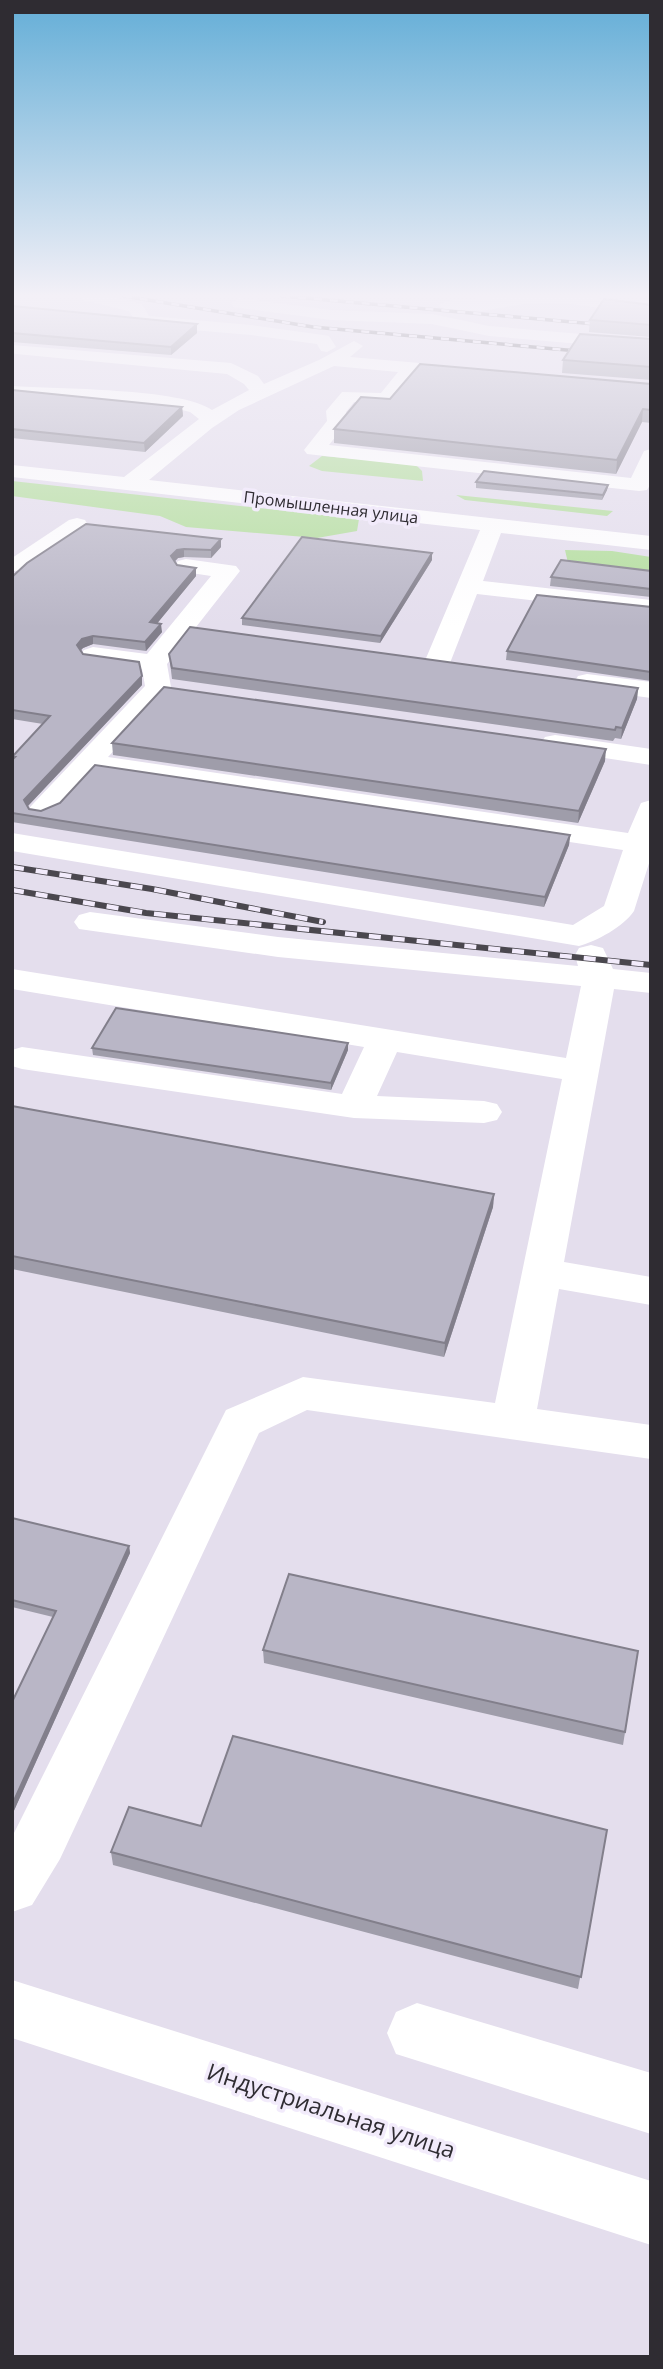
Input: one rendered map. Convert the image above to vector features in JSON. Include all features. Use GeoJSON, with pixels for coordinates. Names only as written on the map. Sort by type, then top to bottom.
{"type":"FeatureCollection","features":[{"type":"Feature","properties":{"kind":"street"},"geometry":{"type":"LineString","coordinates":[[192,407],[212,419]]}},
{"type":"Feature","properties":{"kind":"street"},"geometry":{"type":"LineString","coordinates":[[157,466],[212,419],[233,407]]}},
{"type":"Feature","properties":{"kind":"street"},"geometry":{"type":"LineString","coordinates":[[340,407],[336,411],[337,422],[314,450],[639,485],[651,455]]}},
{"type":"Feature","properties":{"kind":"street"},"geometry":{"type":"LineString","coordinates":[[128,474],[157,466],[187,466]]}},
{"type":"Feature","properties":{"kind":"street","name":"Промышленная улица"},"geometry":{"type":"LineString","coordinates":[[12,471],[128,474],[258,499],[651,543]]}},
{"type":"Feature","properties":{"kind":"street"},"geometry":{"type":"LineString","coordinates":[[258,499],[278,477]]}},
{"type":"Feature","properties":{"kind":"street"},"geometry":{"type":"LineString","coordinates":[[14,568],[77,525]]}},
{"type":"Feature","properties":{"kind":"street"},"geometry":{"type":"LineString","coordinates":[[436,663],[493,526]]}},
{"type":"Feature","properties":{"kind":"street"},"geometry":{"type":"LineString","coordinates":[[42,811],[88,762],[156,675],[183,627],[228,571],[186,566]]}},
{"type":"Feature","properties":{"kind":"street"},"geometry":{"type":"LineString","coordinates":[[468,586],[651,607]]}},
{"type":"Feature","properties":{"kind":"street"},"geometry":{"type":"LineString","coordinates":[[183,627],[210,631]]}},
{"type":"Feature","properties":{"kind":"street"},"geometry":{"type":"LineString","coordinates":[[93,655],[156,675],[185,691]]}},
{"type":"Feature","properties":{"kind":"street"},"geometry":{"type":"LineString","coordinates":[[410,659],[463,667]]}},
{"type":"Feature","properties":{"kind":"street"},"geometry":{"type":"LineString","coordinates":[[557,678],[651,690]]}},
{"type":"Feature","properties":{"kind":"street"},"geometry":{"type":"LineString","coordinates":[[527,739],[651,757]]}},
{"type":"Feature","properties":{"kind":"street"},"geometry":{"type":"LineString","coordinates":[[88,762],[645,845]]}},
{"type":"Feature","properties":{"kind":"street"},"geometry":{"type":"LineString","coordinates":[[12,842],[579,936],[618,911],[645,845],[651,809]]}},
{"type":"Feature","properties":{"kind":"street"},"geometry":{"type":"LineString","coordinates":[[618,911],[651,916]]}},
{"type":"Feature","properties":{"kind":"street"},"geometry":{"type":"LineString","coordinates":[[90,922],[278,947],[651,983]]}},
{"type":"Feature","properties":{"kind":"street"},"geometry":{"type":"LineString","coordinates":[[513,1422],[599,978],[594,960],[579,936]]}},
{"type":"Feature","properties":{"kind":"street"},"geometry":{"type":"LineString","coordinates":[[12,979],[581,1071]]}},
{"type":"Feature","properties":{"kind":"street"},"geometry":{"type":"LineString","coordinates":[[354,1107],[385,1040]]}},
{"type":"Feature","properties":{"kind":"street"},"geometry":{"type":"LineString","coordinates":[[22,1058],[354,1107],[484,1112]]}},
{"type":"Feature","properties":{"kind":"street"},"geometry":{"type":"LineString","coordinates":[[542,1272],[651,1291]]}},
{"type":"Feature","properties":{"kind":"street"},"geometry":{"type":"LineString","coordinates":[[12,1886],[41,1841],[242,1422],[303,1393],[651,1442]]}},
{"type":"Feature","properties":{"kind":"street","name":"Индустриальная улица"},"geometry":{"type":"LineString","coordinates":[[12,2008],[651,2213]]}},
{"type":"Feature","properties":{"kind":"street"},"geometry":{"type":"LineString","coordinates":[[417,2033],[651,2104]]}},
{"type":"Feature","properties":{"kind":"green space"},"geometry":{"type":"Polygon","coordinates":[[[322,456],[415,464],[422,471],[423,481],[322,471],[309,466],[322,456]]]}},
{"type":"Feature","properties":{"kind":"green space"},"geometry":{"type":"Polygon","coordinates":[[[12,481],[359,519],[357,531],[317,538],[186,527],[160,516],[12,496],[12,481]]]}},
{"type":"Feature","properties":{"kind":"green space"},"geometry":{"type":"Polygon","coordinates":[[[456,495],[613,511],[607,516],[465,500],[456,495]]]}},
{"type":"Feature","properties":{"kind":"green space"},"geometry":{"type":"Polygon","coordinates":[[[565,550],[612,551],[651,557],[651,574],[568,563],[565,550]]]}},
{"type":"Feature","properties":{"kind":"building"},"geometry":{"type":"Polygon","coordinates":[[[12,407],[182,407],[144,443],[12,429],[12,407]]]}},
{"type":"Feature","properties":{"kind":"building"},"geometry":{"type":"Polygon","coordinates":[[[353,407],[651,407],[651,410],[643,409],[617,460],[334,429],[353,407]]]}},
{"type":"Feature","properties":{"kind":"building"},"geometry":{"type":"Polygon","coordinates":[[[484,471],[608,485],[603,495],[476,482],[484,471]]]}},
{"type":"Feature","properties":{"kind":"building"},"geometry":{"type":"Polygon","coordinates":[[[86,524],[221,539],[211,550],[177,550],[171,556],[177,565],[196,568],[150,622],[161,624],[145,642],[93,636],[82,639],[77,645],[83,654],[139,662],[142,676],[24,800],[29,809],[41,811],[60,803],[95,765],[570,835],[545,897],[12,813],[12,760],[15,757],[12,757],[50,716],[12,710],[12,577],[27,563],[86,524]]]}},
{"type":"Feature","properties":{"kind":"building"},"geometry":{"type":"Polygon","coordinates":[[[302,537],[432,553],[381,636],[242,618],[302,537]]]}},
{"type":"Feature","properties":{"kind":"building"},"geometry":{"type":"Polygon","coordinates":[[[561,560],[651,571],[651,589],[551,577],[561,560]]]}},
{"type":"Feature","properties":{"kind":"building"},"geometry":{"type":"Polygon","coordinates":[[[537,595],[651,607],[651,672],[507,651],[537,595]]]}},
{"type":"Feature","properties":{"kind":"building"},"geometry":{"type":"Polygon","coordinates":[[[190,627],[638,688],[622,728],[616,727],[615,730],[172,668],[169,654],[190,627]]]}},
{"type":"Feature","properties":{"kind":"building"},"geometry":{"type":"Polygon","coordinates":[[[164,687],[606,749],[579,811],[112,743],[164,687]]]}},
{"type":"Feature","properties":{"kind":"building"},"geometry":{"type":"Polygon","coordinates":[[[116,1008],[348,1043],[331,1083],[92,1048],[116,1008]]]}},
{"type":"Feature","properties":{"kind":"building"},"geometry":{"type":"Polygon","coordinates":[[[12,1106],[494,1194],[445,1343],[12,1256],[12,1106]]]}},
{"type":"Feature","properties":{"kind":"building"},"geometry":{"type":"Polygon","coordinates":[[[12,1518],[129,1546],[12,1805],[12,1702],[56,1611],[12,1600],[12,1518]]]}},
{"type":"Feature","properties":{"kind":"building"},"geometry":{"type":"Polygon","coordinates":[[[289,1574],[638,1651],[625,1732],[263,1650],[289,1574]]]}},
{"type":"Feature","properties":{"kind":"building"},"geometry":{"type":"Polygon","coordinates":[[[233,1736],[607,1830],[581,1977],[111,1852],[129,1807],[201,1826],[233,1736]]]}},
{"type":"Feature","properties":{"kind":"railway"},"geometry":{"type":"LineString","coordinates":[[12,867],[152,889],[323,922]]}},
{"type":"Feature","properties":{"kind":"railway"},"geometry":{"type":"LineString","coordinates":[[12,890],[146,913],[651,965]]}}]}
